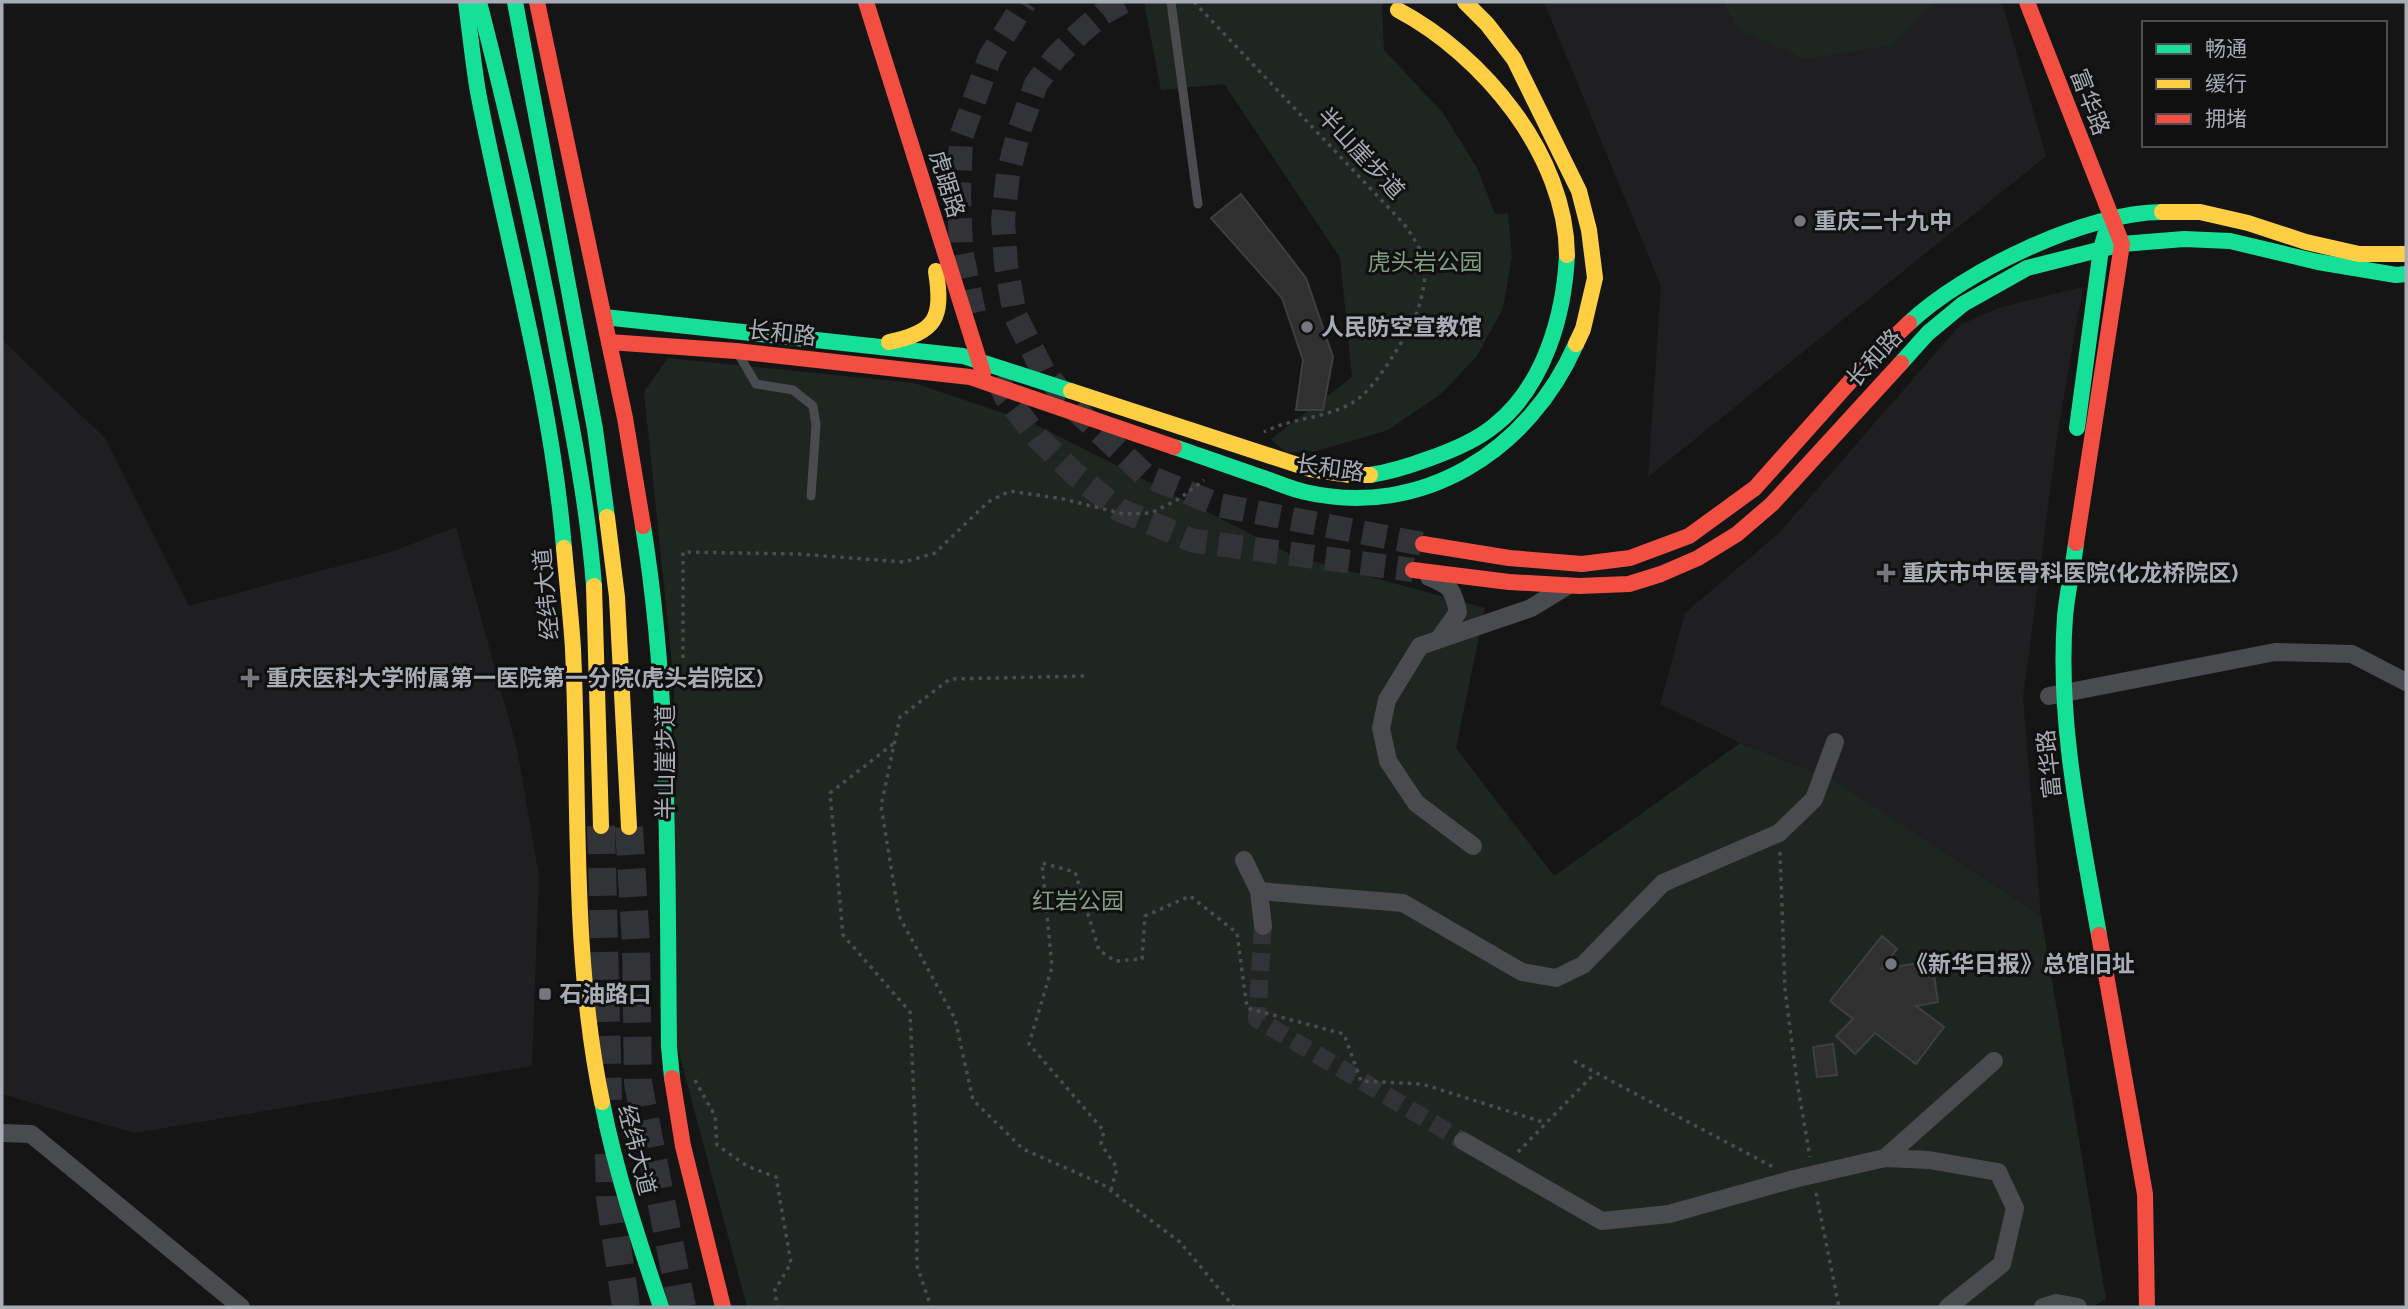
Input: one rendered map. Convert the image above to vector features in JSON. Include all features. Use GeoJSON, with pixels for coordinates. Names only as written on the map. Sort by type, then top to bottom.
{"type":"FeatureCollection","features":[{"type":"Feature","properties":{"kind":"main road","name":"经纬大道"},"geometry":{"type":"LineString","coordinates":[[466,2],[478,90],[530,325],[561,507],[573,648],[578,863],[585,987],[596,1074],[617,1169],[634,1229],[661,1303]]}},
{"type":"Feature","properties":{"kind":"main road"},"geometry":{"type":"LineString","coordinates":[[479,2],[539,256],[588,525],[596,614],[601,826]]}},
{"type":"Feature","properties":{"kind":"main road"},"geometry":{"type":"LineString","coordinates":[[516,2],[595,429],[617,597],[629,827]]}},
{"type":"Feature","properties":{"kind":"main road","name":"经纬大道"},"geometry":{"type":"LineString","coordinates":[[537,2],[625,418],[646,544],[660,666],[665,768],[667,1000],[674,1098],[683,1146],[723,1307]]}},
{"type":"Feature","properties":{"kind":"main road","name":"虎踞路"},"geometry":{"type":"LineString","coordinates":[[850,2],[936,271],[978,378]]}},
{"type":"Feature","properties":{"kind":"main road","name":"虎踞路"},"geometry":{"type":"LineString","coordinates":[[866,2],[971,358]]}},
{"type":"Feature","properties":{"kind":"main road","name":"长和路"},"geometry":{"type":"LineString","coordinates":[[609,342],[736,351],[978,378],[1305,492],[1360,498],[1401,493],[1443,481],[1480,462],[1512,437],[1541,404],[1567,365],[1583,329],[1595,278],[1589,230],[1579,191],[1566,162],[1514,59],[1465,2]]}},
{"type":"Feature","properties":{"kind":"main road","name":"富华路"},"geometry":{"type":"LineString","coordinates":[[2027,2],[2122,244],[2065,617],[2057,695],[2145,1194],[2147,1307]]}},
{"type":"Feature","properties":{"kind":"main road","name":"长和路"},"geometry":{"type":"LineString","coordinates":[[604,317],[858,343],[971,358],[1310,469],[1363,476],[1396,470],[1437,456],[1475,439],[1497,424],[1527,390],[1545,358],[1558,318],[1567,276],[1568,240],[1562,206],[1544,161],[1494,88],[1463,53],[1432,28],[1398,10]]}},
{"type":"Feature","properties":{"kind":"main road","name":"长和路"},"geometry":{"type":"LineString","coordinates":[[1423,544],[1509,558],[1582,564],[1630,558],[1689,536],[1755,488],[1864,366],[1924,310],[1956,286],[2017,252],[2110,218],[2155,212],[2200,212],[2359,254],[2406,254]]}},
{"type":"Feature","properties":{"kind":"main road","name":"富华路"},"geometry":{"type":"LineString","coordinates":[[2110,218],[2101,249],[2052,618],[2079,911],[2136,1194],[2136,1307]]}},
{"type":"Feature","properties":{"kind":"main road","name":"长和路"},"geometry":{"type":"LineString","coordinates":[[1413,570],[1567,586],[1629,584],[1698,558],[1727,540],[1772,504],[1928,333],[1963,304],[2027,268],[2122,244],[2183,239],[2230,241],[2318,262],[2396,275],[2406,274]]}},
{"type":"Feature","properties":{"kind":"main road"},"geometry":{"type":"LineString","coordinates":[[858,343],[898,340],[917,334],[933,324],[941,309],[936,271]]}},
{"type":"Feature","properties":{"kind":"main road"},"geometry":{"type":"LineString","coordinates":[[706,1299],[715,1273]]}},
{"type":"Feature","properties":{"kind":"street"},"geometry":{"type":"LineString","coordinates":[[1413,570],[1448,584],[1455,597],[1458,612],[1439,639]]}},
{"type":"Feature","properties":{"kind":"street"},"geometry":{"type":"LineString","coordinates":[[1473,846],[1416,803],[1388,761],[1381,728],[1387,700],[1420,646],[1531,608],[1567,586]]}},
{"type":"Feature","properties":{"kind":"street"},"geometry":{"type":"LineString","coordinates":[[2057,695],[2276,652],[2352,654],[2406,682]]}},
{"type":"Feature","properties":{"kind":"street"},"geometry":{"type":"LineString","coordinates":[[1259,891],[1403,903],[1522,972],[1556,978],[1583,965],[1662,883],[1779,833],[1814,799],[1835,742]]}},
{"type":"Feature","properties":{"kind":"street"},"geometry":{"type":"LineString","coordinates":[[1244,860],[1259,891],[1263,926]]}},
{"type":"Feature","properties":{"kind":"street"},"geometry":{"type":"LineString","coordinates":[[1885,1158],[1994,1061]]}},
{"type":"Feature","properties":{"kind":"street"},"geometry":{"type":"LineString","coordinates":[[2,1133],[31,1134],[241,1307]]}},
{"type":"Feature","properties":{"kind":"street"},"geometry":{"type":"LineString","coordinates":[[1463,1141],[1602,1221],[1669,1214],[1794,1179],[1885,1158],[1929,1160],[1998,1172],[2015,1208],[2002,1264],[1948,1307]]}},
{"type":"Feature","properties":{"kind":"street"},"geometry":{"type":"LineString","coordinates":[[2043,1307],[2056,1303],[2078,1307]]}},
{"type":"Feature","properties":{"kind":"lane"},"geometry":{"type":"LineString","coordinates":[[1171,2],[1198,204]]}},
{"type":"Feature","properties":{"kind":"lane"},"geometry":{"type":"LineString","coordinates":[[736,351],[756,384],[793,390],[813,406],[816,425],[811,496]]}},
{"type":"Feature","properties":{"kind":"path","name":"半山崖步道"},"geometry":{"type":"LineString","coordinates":[[1194,2],[1404,224],[1418,244],[1425,271],[1420,297],[1415,317],[1393,355]]}},
{"type":"Feature","properties":{"kind":"path"},"geometry":{"type":"LineString","coordinates":[[683,664],[683,552],[797,554],[904,562],[935,553],[988,502],[1010,491],[1063,499],[1084,506]]}},
{"type":"Feature","properties":{"kind":"path"},"geometry":{"type":"LineString","coordinates":[[1084,676],[950,679],[900,717],[881,806],[899,916],[955,1019],[973,1100],[1023,1149],[1102,1184],[1180,1242],[1234,1307]]}},
{"type":"Feature","properties":{"kind":"path"},"geometry":{"type":"LineString","coordinates":[[894,743],[830,793],[843,935],[910,1012],[916,1142],[916,1266],[931,1307]]}},
{"type":"Feature","properties":{"kind":"path"},"geometry":{"type":"LineString","coordinates":[[1779,833],[1785,989],[1811,1165]]}},
{"type":"Feature","properties":{"kind":"path"},"geometry":{"type":"LineString","coordinates":[[1111,1190],[1116,1168],[1101,1144],[1104,1131],[1029,1044],[1052,967],[1042,863],[1075,872],[1099,950],[1115,961],[1142,959],[1146,916],[1190,896],[1237,933],[1247,1008],[1345,1034],[1361,1081],[1422,1084],[1546,1123]]}},
{"type":"Feature","properties":{"kind":"path"},"geometry":{"type":"LineString","coordinates":[[1574,1061],[1794,1179]]}},
{"type":"Feature","properties":{"kind":"path"},"geometry":{"type":"LineString","coordinates":[[691,1073],[715,1116],[717,1145],[747,1166],[776,1177],[791,1263],[775,1290],[777,1307]]}},
{"type":"Feature","properties":{"kind":"path"},"geometry":{"type":"LineString","coordinates":[[1505,1165],[1595,1073]]}},
{"type":"Feature","properties":{"kind":"path"},"geometry":{"type":"LineString","coordinates":[[1816,1191],[1839,1307]]}},
{"type":"Feature","properties":{"kind":"shaded area","name":"重庆二十九中"},"geometry":{"type":"Polygon","coordinates":[[[1544,2],[2002,2],[2046,156],[1648,477],[1661,286],[1544,2]]]}},
{"type":"Feature","properties":{"kind":"shaded area","name":"重庆市中医骨科医院(化龙桥院区)"},"geometry":{"type":"Polygon","coordinates":[[[2083,287],[2058,430],[2023,698],[2041,916],[1833,779],[1740,743],[1660,704],[1685,613],[1779,533],[1960,325],[1998,308],[2083,287]]]}},
{"type":"Feature","properties":{"kind":"shaded area","name":"重庆医科大学附属第一医院第一分院(虎头岩院区)"},"geometry":{"type":"Polygon","coordinates":[[[2,340],[105,438],[189,606],[391,552],[456,527],[517,749],[539,876],[532,1066],[134,1133],[2,1094],[2,340]]]}},
{"type":"Feature","properties":{"kind":"green space","name":"虎头岩公园"},"geometry":{"type":"Polygon","coordinates":[[[1144,2],[1382,2],[1384,50],[1443,113],[1477,168],[1495,214],[1508,213],[1512,256],[1503,308],[1477,356],[1441,394],[1388,430],[1317,451],[1286,453],[1271,439],[1352,377],[1340,258],[1224,84],[1161,90],[1144,2]]]}},
{"type":"Feature","properties":{"kind":"green space"},"geometry":{"type":"Polygon","coordinates":[[[1724,2],[1934,2],[1893,45],[1805,59],[1737,29],[1724,2]]]}},
{"type":"Feature","properties":{"kind":"green space","name":"红岩公园"},"geometry":{"type":"Polygon","coordinates":[[[668,358],[914,383],[1033,423],[1294,556],[1485,608],[1456,748],[1554,876],[1740,743],[1833,779],[2041,916],[2106,1299],[2092,1307],[747,1307],[672,1027],[674,684],[644,392],[668,358]]]}},
{"type":"Feature","properties":{"kind":"building","name":"人民防空宣教馆"},"geometry":{"type":"Polygon","coordinates":[[[1241,194],[1306,278],[1333,357],[1323,410],[1296,410],[1303,360],[1282,298],[1211,218],[1241,194]]]}},
{"type":"Feature","properties":{"kind":"building"},"geometry":{"type":"Polygon","coordinates":[[[1882,936],[1897,949],[1881,969],[1932,961],[1938,1002],[1916,1006],[1944,1027],[1916,1064],[1875,1033],[1855,1054],[1836,1036],[1853,1019],[1830,1001],[1882,936]]]}},
{"type":"Feature","properties":{"kind":"building"},"geometry":{"type":"Polygon","coordinates":[[[1833,1044],[1837,1075],[1817,1077],[1813,1047],[1833,1044]]]}},
{"type":"Feature","properties":{"kind":"tunnel"},"geometry":{"type":"LineString","coordinates":[[974,313],[961,250],[961,137],[990,57],[1025,2]]}},
{"type":"Feature","properties":{"kind":"tunnel"},"geometry":{"type":"LineString","coordinates":[[1123,2],[1103,13],[1080,33],[1055,58],[1036,84],[1019,131],[1008,174],[1003,220],[1006,265],[1015,315],[1043,371],[1076,410],[1145,475],[1218,505],[1423,544]]}},
{"type":"Feature","properties":{"kind":"tunnel"},"geometry":{"type":"LineString","coordinates":[[997,377],[1006,397],[1038,438],[1076,475],[1120,510],[1194,541],[1413,570]]}},
{"type":"Feature","properties":{"kind":"tunnel"},"geometry":{"type":"LineString","coordinates":[[601,826],[608,1100]]}},
{"type":"Feature","properties":{"kind":"tunnel"},"geometry":{"type":"LineString","coordinates":[[629,827],[636,945],[638,1083],[682,1307]]}},
{"type":"Feature","properties":{"kind":"tunnel"},"geometry":{"type":"LineString","coordinates":[[1263,926],[1257,1019],[1463,1141]]}},
{"type":"Feature","properties":{"kind":"tunnel"},"geometry":{"type":"LineString","coordinates":[[609,1154],[610,1198],[626,1307]]}},
{"type":"Feature","properties":{"kind":"traffic: fast"},"geometry":{"type":"LineString","coordinates":[[466,2],[489,149],[539,376],[558,490],[564,548]]}},
{"type":"Feature","properties":{"kind":"traffic: fast"},"geometry":{"type":"LineString","coordinates":[[479,2],[550,310],[579,470],[594,586]]}},
{"type":"Feature","properties":{"kind":"traffic: fast"},"geometry":{"type":"LineString","coordinates":[[515,2],[595,429],[607,517]]}},
{"type":"Feature","properties":{"kind":"traffic: fast"},"geometry":{"type":"LineString","coordinates":[[1909,323],[1961,284],[2028,248],[2099,222],[2162,212]]}},
{"type":"Feature","properties":{"kind":"traffic: fast"},"geometry":{"type":"LineString","coordinates":[[2077,428],[2105,235]]}},
{"type":"Feature","properties":{"kind":"traffic: fast"},"geometry":{"type":"LineString","coordinates":[[1901,363],[1928,333],[1963,304],[2027,268],[2122,244],[2184,239],[2230,241],[2318,262],[2396,275],[2406,274]]}},
{"type":"Feature","properties":{"kind":"traffic: fast"},"geometry":{"type":"LineString","coordinates":[[1370,475],[1407,466],[1463,445],[1488,431],[1512,409],[1539,370],[1548,348],[1561,302],[1567,255]]}},
{"type":"Feature","properties":{"kind":"traffic: fast"},"geometry":{"type":"LineString","coordinates":[[604,317],[963,356],[1071,391]]}},
{"type":"Feature","properties":{"kind":"traffic: fast"},"geometry":{"type":"LineString","coordinates":[[1174,447],[1305,492],[1348,498],[1390,495],[1430,485],[1467,468],[1500,445],[1530,416],[1556,382],[1576,344]]}},
{"type":"Feature","properties":{"kind":"traffic: fast"},"geometry":{"type":"LineString","coordinates":[[643,526],[659,656],[663,721],[669,1047],[672,1078]]}},
{"type":"Feature","properties":{"kind":"traffic: fast"},"geometry":{"type":"LineString","coordinates":[[2076,543],[2065,617],[2064,696],[2072,777],[2099,935]]}},
{"type":"Feature","properties":{"kind":"traffic: fast"},"geometry":{"type":"LineString","coordinates":[[602,1102],[621,1180],[661,1307]]}},
{"type":"Feature","properties":{"kind":"traffic: slow"},"geometry":{"type":"LineString","coordinates":[[1465,2],[1487,24],[1514,59],[1579,191],[1589,230],[1595,278],[1583,329],[1576,344]]}},
{"type":"Feature","properties":{"kind":"traffic: slow"},"geometry":{"type":"LineString","coordinates":[[1398,10],[1430,29],[1460,53],[1489,81],[1514,112],[1536,145],[1552,181],[1563,218],[1567,255]]}},
{"type":"Feature","properties":{"kind":"traffic: slow"},"geometry":{"type":"LineString","coordinates":[[2162,212],[2200,212],[2359,254],[2406,254]]}},
{"type":"Feature","properties":{"kind":"traffic: slow"},"geometry":{"type":"LineString","coordinates":[[889,342],[918,333],[927,328],[933,320],[938,301],[936,271]]}},
{"type":"Feature","properties":{"kind":"traffic: slow"},"geometry":{"type":"LineString","coordinates":[[1071,391],[1310,469],[1370,475]]}},
{"type":"Feature","properties":{"kind":"traffic: slow"},"geometry":{"type":"LineString","coordinates":[[607,517],[617,597],[629,827]]}},
{"type":"Feature","properties":{"kind":"traffic: slow"},"geometry":{"type":"LineString","coordinates":[[564,548],[573,649],[581,933],[585,990],[602,1102]]}},
{"type":"Feature","properties":{"kind":"traffic: slow"},"geometry":{"type":"LineString","coordinates":[[594,586],[601,826]]}},
{"type":"Feature","properties":{"kind":"traffic: jam"},"geometry":{"type":"LineString","coordinates":[[537,2],[625,418],[643,526]]}},
{"type":"Feature","properties":{"kind":"traffic: jam"},"geometry":{"type":"LineString","coordinates":[[866,2],[983,373]]}},
{"type":"Feature","properties":{"kind":"traffic: jam"},"geometry":{"type":"LineString","coordinates":[[2027,2],[2122,244],[2076,543]]}},
{"type":"Feature","properties":{"kind":"traffic: jam"},"geometry":{"type":"LineString","coordinates":[[1423,544],[1509,558],[1582,564],[1630,558],[1689,536],[1755,488],[1864,366],[1909,323]]}},
{"type":"Feature","properties":{"kind":"traffic: jam"},"geometry":{"type":"LineString","coordinates":[[609,342],[736,351],[970,377],[1174,447]]}},
{"type":"Feature","properties":{"kind":"traffic: jam"},"geometry":{"type":"LineString","coordinates":[[1413,570],[1509,582],[1579,586],[1629,584],[1661,574],[1698,558],[1737,534],[1772,504],[1901,363]]}},
{"type":"Feature","properties":{"kind":"traffic: jam"},"geometry":{"type":"LineString","coordinates":[[2099,935],[2145,1194],[2147,1307]]}},
{"type":"Feature","properties":{"kind":"traffic: jam"},"geometry":{"type":"LineString","coordinates":[[672,1078],[683,1146],[723,1307]]}},
{"type":"Feature","properties":{"kind":"place","name":"重庆二十九中"},"geometry":{"type":"Point","coordinates":[1800,221]}},
{"type":"Feature","properties":{"kind":"place","name":"人民防空宣教馆"},"geometry":{"type":"Point","coordinates":[1307,327]}},
{"type":"Feature","properties":{"kind":"place","name":"重庆市中医骨科医院(化龙桥院区)"},"geometry":{"type":"Point","coordinates":[1886,573]}},
{"type":"Feature","properties":{"kind":"place","name":"重庆医科大学附属第一医院第一分院(虎头岩院区)"},"geometry":{"type":"Point","coordinates":[250,678]}},
{"type":"Feature","properties":{"kind":"place","name":"《新华日报》总馆旧址"},"geometry":{"type":"Point","coordinates":[1891,964]}},
{"type":"Feature","properties":{"kind":"place","name":"石油路口"},"geometry":{"type":"Point","coordinates":[545,994]}}]}
